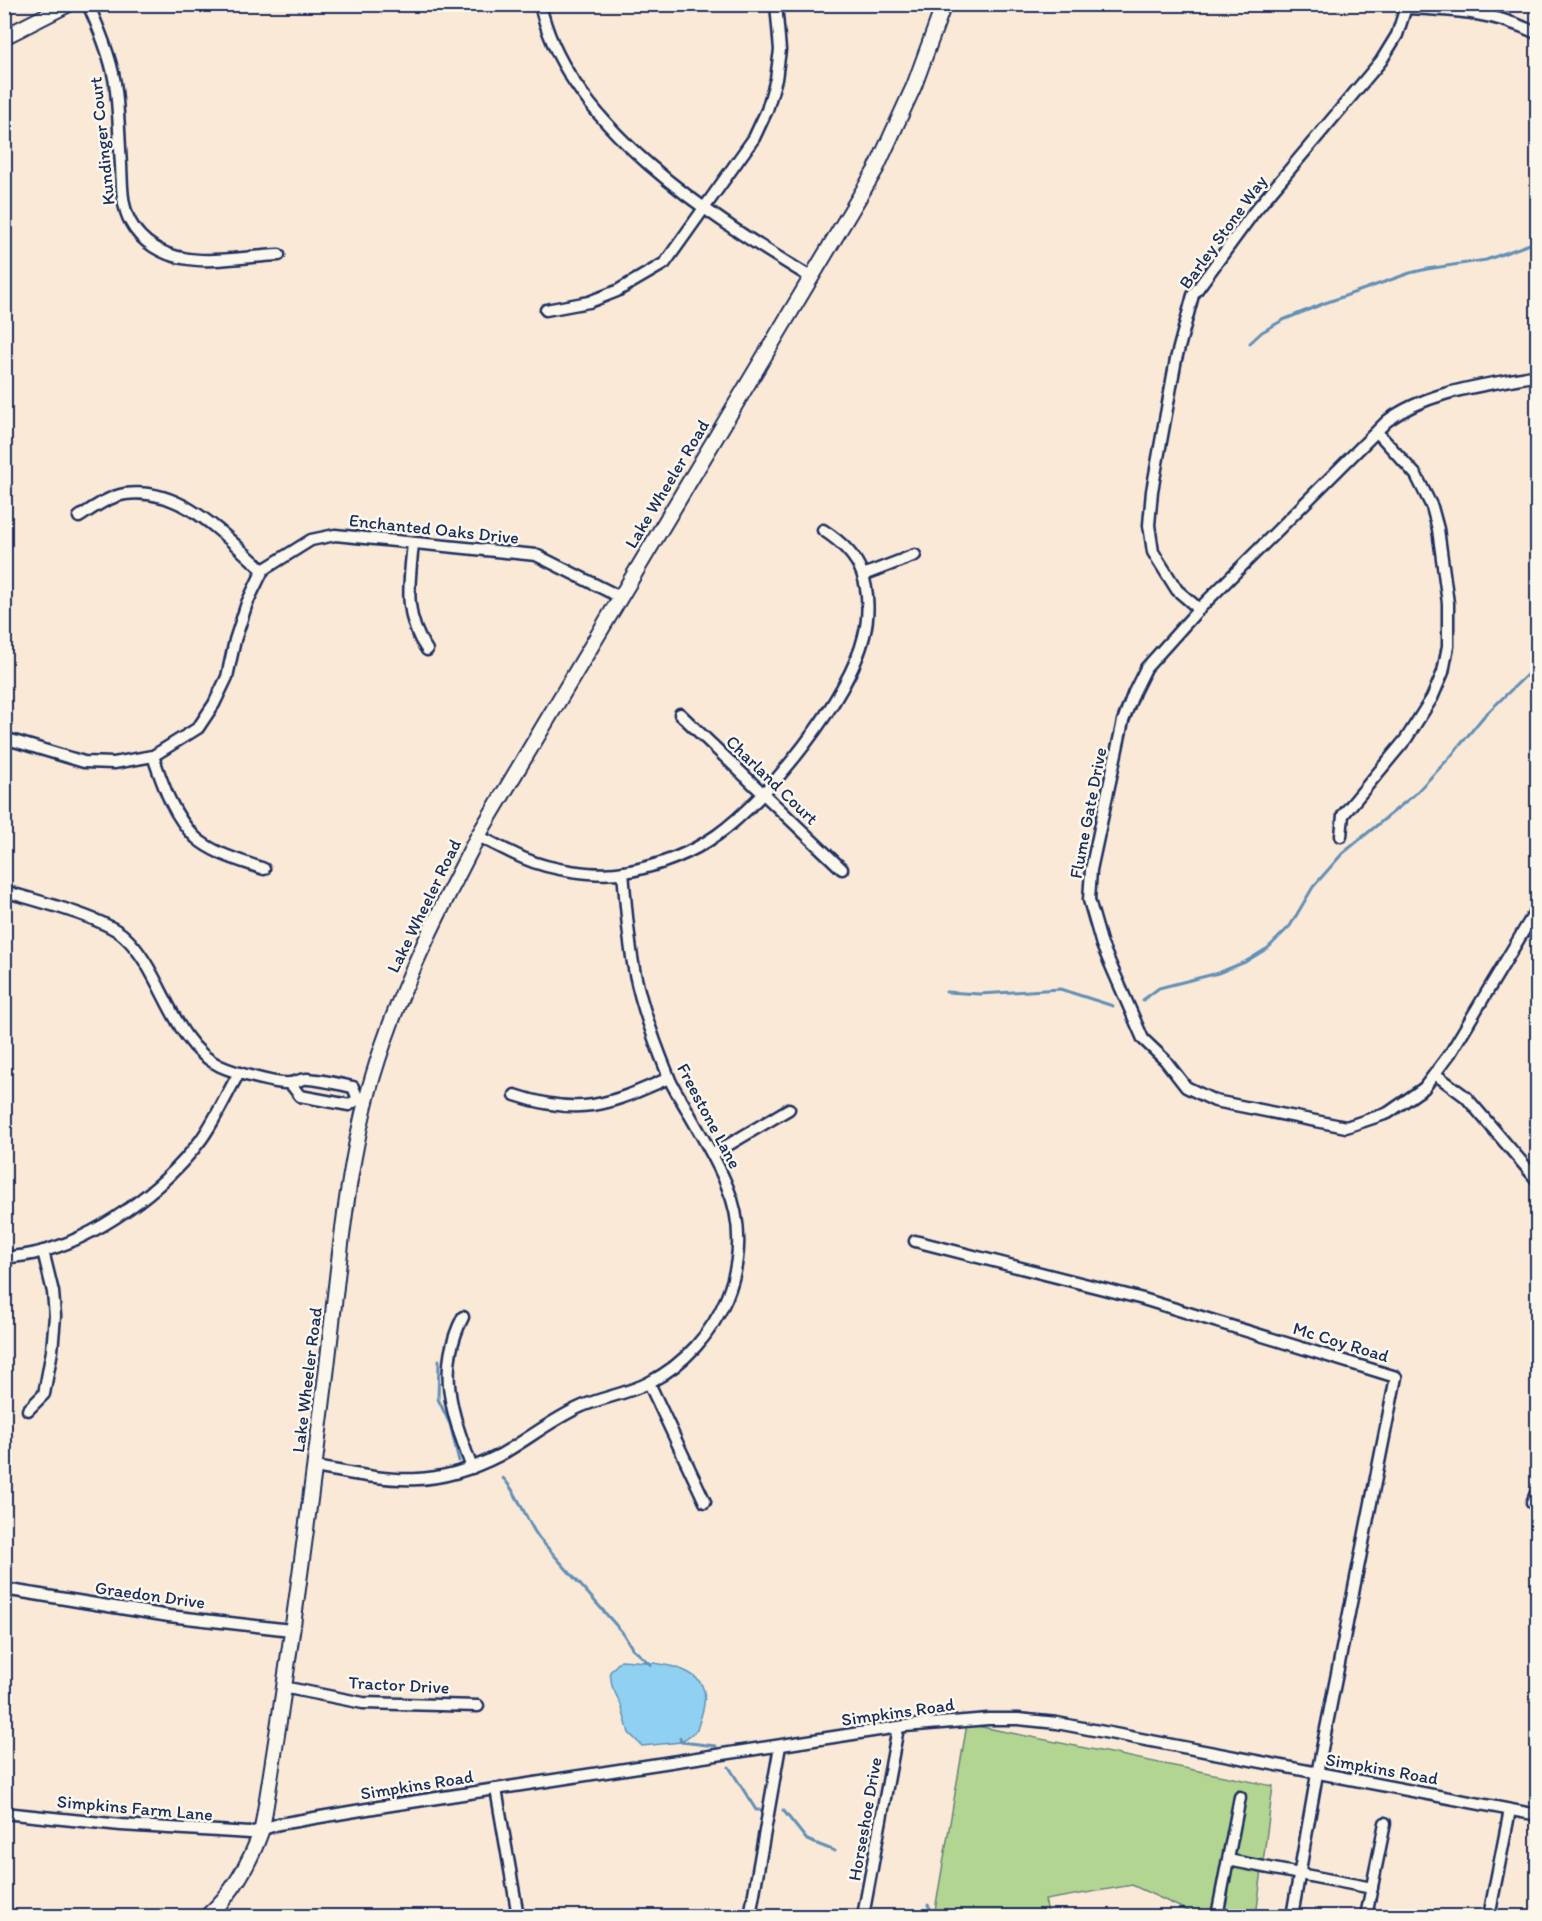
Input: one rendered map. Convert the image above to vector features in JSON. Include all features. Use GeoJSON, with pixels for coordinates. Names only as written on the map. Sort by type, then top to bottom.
{"type":"FeatureCollection","features":[{"type":"Feature","properties":{"kind":"street"},"geometry":{"type":"LineString","coordinates":[[4,37],[69,4]]}},
{"type":"Feature","properties":{"kind":"street","name":"Kundinger Court"},"geometry":{"type":"LineString","coordinates":[[88,4],[107,52],[114,81],[122,190],[126,212],[136,231],[143,239],[162,252],[183,259],[215,260],[279,255]]}},
{"type":"Feature","properties":{"kind":"street"},"geometry":{"type":"LineString","coordinates":[[540,4],[557,54],[572,78],[593,107],[648,163],[704,209],[812,278]]}},
{"type":"Feature","properties":{"kind":"street"},"geometry":{"type":"LineString","coordinates":[[546,310],[589,302],[617,291],[665,263],[754,138],[767,110],[776,79],[780,50],[777,4]]}},
{"type":"Feature","properties":{"kind":"street","name":"Lake Wheeler Road"},"geometry":{"type":"LineString","coordinates":[[207,1917],[240,1879],[262,1829],[315,1467],[362,1100],[401,996],[438,913],[478,836],[857,202],[893,135],[944,4]]}},
{"type":"Feature","properties":{"kind":"street"},"geometry":{"type":"LineString","coordinates":[[1407,6],[1476,13],[1505,19],[1538,34]]}},
{"type":"Feature","properties":{"kind":"street","name":"Barley Stone Way"},"geometry":{"type":"LineString","coordinates":[[1199,609],[1177,590],[1153,552],[1149,525],[1152,491],[1176,358],[1193,295],[1254,212],[1381,61],[1397,35],[1407,6]]}},
{"type":"Feature","properties":{"kind":"street","name":"Flume Gate Drive"},"geometry":{"type":"LineString","coordinates":[[1538,375],[1424,400],[1401,410],[1351,455],[1199,609],[1146,668],[1123,721],[1091,870],[1089,900],[1102,945],[1143,1039],[1165,1060],[1186,1087],[1215,1101],[1346,1127],[1388,1113],[1424,1088],[1451,1052],[1538,907]]}},
{"type":"Feature","properties":{"kind":"street"},"geometry":{"type":"LineString","coordinates":[[1341,836],[1343,815],[1406,739],[1432,698],[1443,672],[1448,646],[1448,603],[1438,529],[1432,507],[1416,475],[1377,432]]}},
{"type":"Feature","properties":{"kind":"street"},"geometry":{"type":"LineString","coordinates":[[4,738],[84,762],[114,763],[153,756],[198,728],[214,704],[227,677],[235,640],[247,603],[263,570],[200,516],[177,501],[149,494],[124,494],[101,503],[79,517]]}},
{"type":"Feature","properties":{"kind":"street"},"geometry":{"type":"LineString","coordinates":[[478,836],[524,859],[552,867],[583,872],[623,872],[655,865],[678,857],[701,845],[727,827],[764,795],[826,713],[858,656],[864,636],[867,615],[863,575],[856,561],[840,542],[823,530]]}},
{"type":"Feature","properties":{"kind":"street","name":"Enchanted Oaks Drive"},"geometry":{"type":"LineString","coordinates":[[263,570],[311,540],[335,535],[536,555],[620,597]]}},
{"type":"Feature","properties":{"kind":"street"},"geometry":{"type":"LineString","coordinates":[[413,544],[408,598],[417,635],[427,650]]}},
{"type":"Feature","properties":{"kind":"street"},"geometry":{"type":"LineString","coordinates":[[863,575],[915,555]]}},
{"type":"Feature","properties":{"kind":"street","name":"Charland Court"},"geometry":{"type":"LineString","coordinates":[[680,714],[842,869]]}},
{"type":"Feature","properties":{"kind":"street"},"geometry":{"type":"LineString","coordinates":[[153,756],[175,810],[197,839],[227,856],[264,869]]}},
{"type":"Feature","properties":{"kind":"street","name":"Freestone Lane"},"geometry":{"type":"LineString","coordinates":[[315,1467],[418,1481],[448,1476],[472,1468],[500,1455],[579,1408],[649,1383],[686,1357],[709,1332],[720,1315],[734,1275],[738,1252],[736,1209],[713,1154],[669,1078],[635,974],[628,931],[623,872]]}},
{"type":"Feature","properties":{"kind":"street"},"geometry":{"type":"LineString","coordinates":[[4,891],[76,914],[112,928],[123,935],[154,976],[185,1034],[203,1055],[218,1066],[239,1073],[290,1083],[305,1078],[353,1087],[362,1100],[349,1105],[300,1096],[290,1083]]}},
{"type":"Feature","properties":{"kind":"street"},"geometry":{"type":"LineString","coordinates":[[4,1258],[43,1251],[70,1241],[126,1212],[172,1173],[201,1140],[239,1073]]}},
{"type":"Feature","properties":{"kind":"street"},"geometry":{"type":"LineString","coordinates":[[1435,1074],[1466,1097],[1538,1181]]}},
{"type":"Feature","properties":{"kind":"street"},"geometry":{"type":"LineString","coordinates":[[515,1095],[556,1106],[597,1105],[622,1098],[669,1078]]}},
{"type":"Feature","properties":{"kind":"street"},"geometry":{"type":"LineString","coordinates":[[713,1154],[789,1109]]}},
{"type":"Feature","properties":{"kind":"street","name":"Mc Coy Road"},"geometry":{"type":"LineString","coordinates":[[915,1241],[1143,1299],[1396,1377],[1317,1774]]}},
{"type":"Feature","properties":{"kind":"street"},"geometry":{"type":"LineString","coordinates":[[28,1410],[44,1394],[52,1351],[54,1300],[43,1251]]}},
{"type":"Feature","properties":{"kind":"street"},"geometry":{"type":"LineString","coordinates":[[463,1317],[455,1333],[448,1385],[454,1419],[472,1468]]}},
{"type":"Feature","properties":{"kind":"street"},"geometry":{"type":"LineString","coordinates":[[649,1383],[705,1503]]}},
{"type":"Feature","properties":{"kind":"street"},"geometry":{"type":"LineString","coordinates":[[1532,1503],[1538,1488]]}},
{"type":"Feature","properties":{"kind":"street","name":"Graedon Drive"},"geometry":{"type":"LineString","coordinates":[[4,1589],[169,1616],[291,1630]]}},
{"type":"Feature","properties":{"kind":"street","name":"Tractor Drive"},"geometry":{"type":"LineString","coordinates":[[283,1687],[363,1703],[478,1706]]}},
{"type":"Feature","properties":{"kind":"street","name":"Simpkins Road"},"geometry":{"type":"LineString","coordinates":[[262,1829],[279,1824],[496,1789],[898,1728],[969,1720],[1018,1719],[1039,1721],[1538,1815]]}},
{"type":"Feature","properties":{"kind":"street","name":"Horseshoe Drive"},"geometry":{"type":"LineString","coordinates":[[864,1917],[898,1728]]}},
{"type":"Feature","properties":{"kind":"street"},"geometry":{"type":"LineString","coordinates":[[750,1917],[780,1746]]}},
{"type":"Feature","properties":{"kind":"street"},"geometry":{"type":"LineString","coordinates":[[1292,1917],[1317,1774]]}},
{"type":"Feature","properties":{"kind":"street"},"geometry":{"type":"LineString","coordinates":[[496,1789],[518,1917]]}},
{"type":"Feature","properties":{"kind":"street"},"geometry":{"type":"LineString","coordinates":[[1217,1917],[1240,1797]]}},
{"type":"Feature","properties":{"kind":"street"},"geometry":{"type":"LineString","coordinates":[[1489,1917],[1510,1810]]}},
{"type":"Feature","properties":{"kind":"street","name":"Simpkins Farm Lane"},"geometry":{"type":"LineString","coordinates":[[4,1813],[121,1826],[231,1833],[250,1833],[262,1829]]}},
{"type":"Feature","properties":{"kind":"street"},"geometry":{"type":"LineString","coordinates":[[1366,1917],[1385,1823]]}},
{"type":"Feature","properties":{"kind":"street"},"geometry":{"type":"LineString","coordinates":[[1228,1860],[1372,1888]]}},
{"type":"Feature","properties":{"kind":"green space"},"geometry":{"type":"Polygon","coordinates":[[[967,1724],[1273,1786],[1256,1916],[1199,1916],[1132,1885],[1045,1900],[1049,1916],[934,1916],[967,1724]]]}},
{"type":"Feature","properties":{"kind":"water"},"geometry":{"type":"Polygon","coordinates":[[[621,1660],[667,1665],[690,1673],[698,1680],[705,1698],[697,1730],[681,1742],[642,1746],[629,1733],[621,1705],[612,1686],[610,1672],[621,1660]]]}},
{"type":"Feature","properties":{"kind":"waterway"},"geometry":{"type":"LineString","coordinates":[[1250,343],[1262,332],[1283,320],[1325,303],[1410,273],[1486,260],[1538,241]]}},
{"type":"Feature","properties":{"kind":"waterway"},"geometry":{"type":"LineString","coordinates":[[1143,1000],[1159,988],[1218,973],[1245,962],[1268,948],[1290,926],[1313,887],[1342,854],[1415,794],[1452,755],[1484,716],[1538,664]]}},
{"type":"Feature","properties":{"kind":"waterway"},"geometry":{"type":"LineString","coordinates":[[946,992],[980,994],[1060,989],[1113,1006]]}},
{"type":"Feature","properties":{"kind":"waterway"},"geometry":{"type":"LineString","coordinates":[[439,1360],[438,1399],[450,1424],[459,1461]]}},
{"type":"Feature","properties":{"kind":"waterway"},"geometry":{"type":"LineString","coordinates":[[503,1478],[514,1492],[539,1538],[622,1632],[632,1648],[651,1665]]}},
{"type":"Feature","properties":{"kind":"waterway"},"geometry":{"type":"LineString","coordinates":[[680,1738],[681,1742],[716,1746]]}},
{"type":"Feature","properties":{"kind":"waterway"},"geometry":{"type":"LineString","coordinates":[[729,1767],[756,1810],[763,1810]]}},
{"type":"Feature","properties":{"kind":"waterway"},"geometry":{"type":"LineString","coordinates":[[783,1810],[807,1840],[835,1851]]}},
{"type":"Feature","properties":{"kind":"waterway"},"geometry":{"type":"LineString","coordinates":[[928,1905],[935,1916]]}}]}
